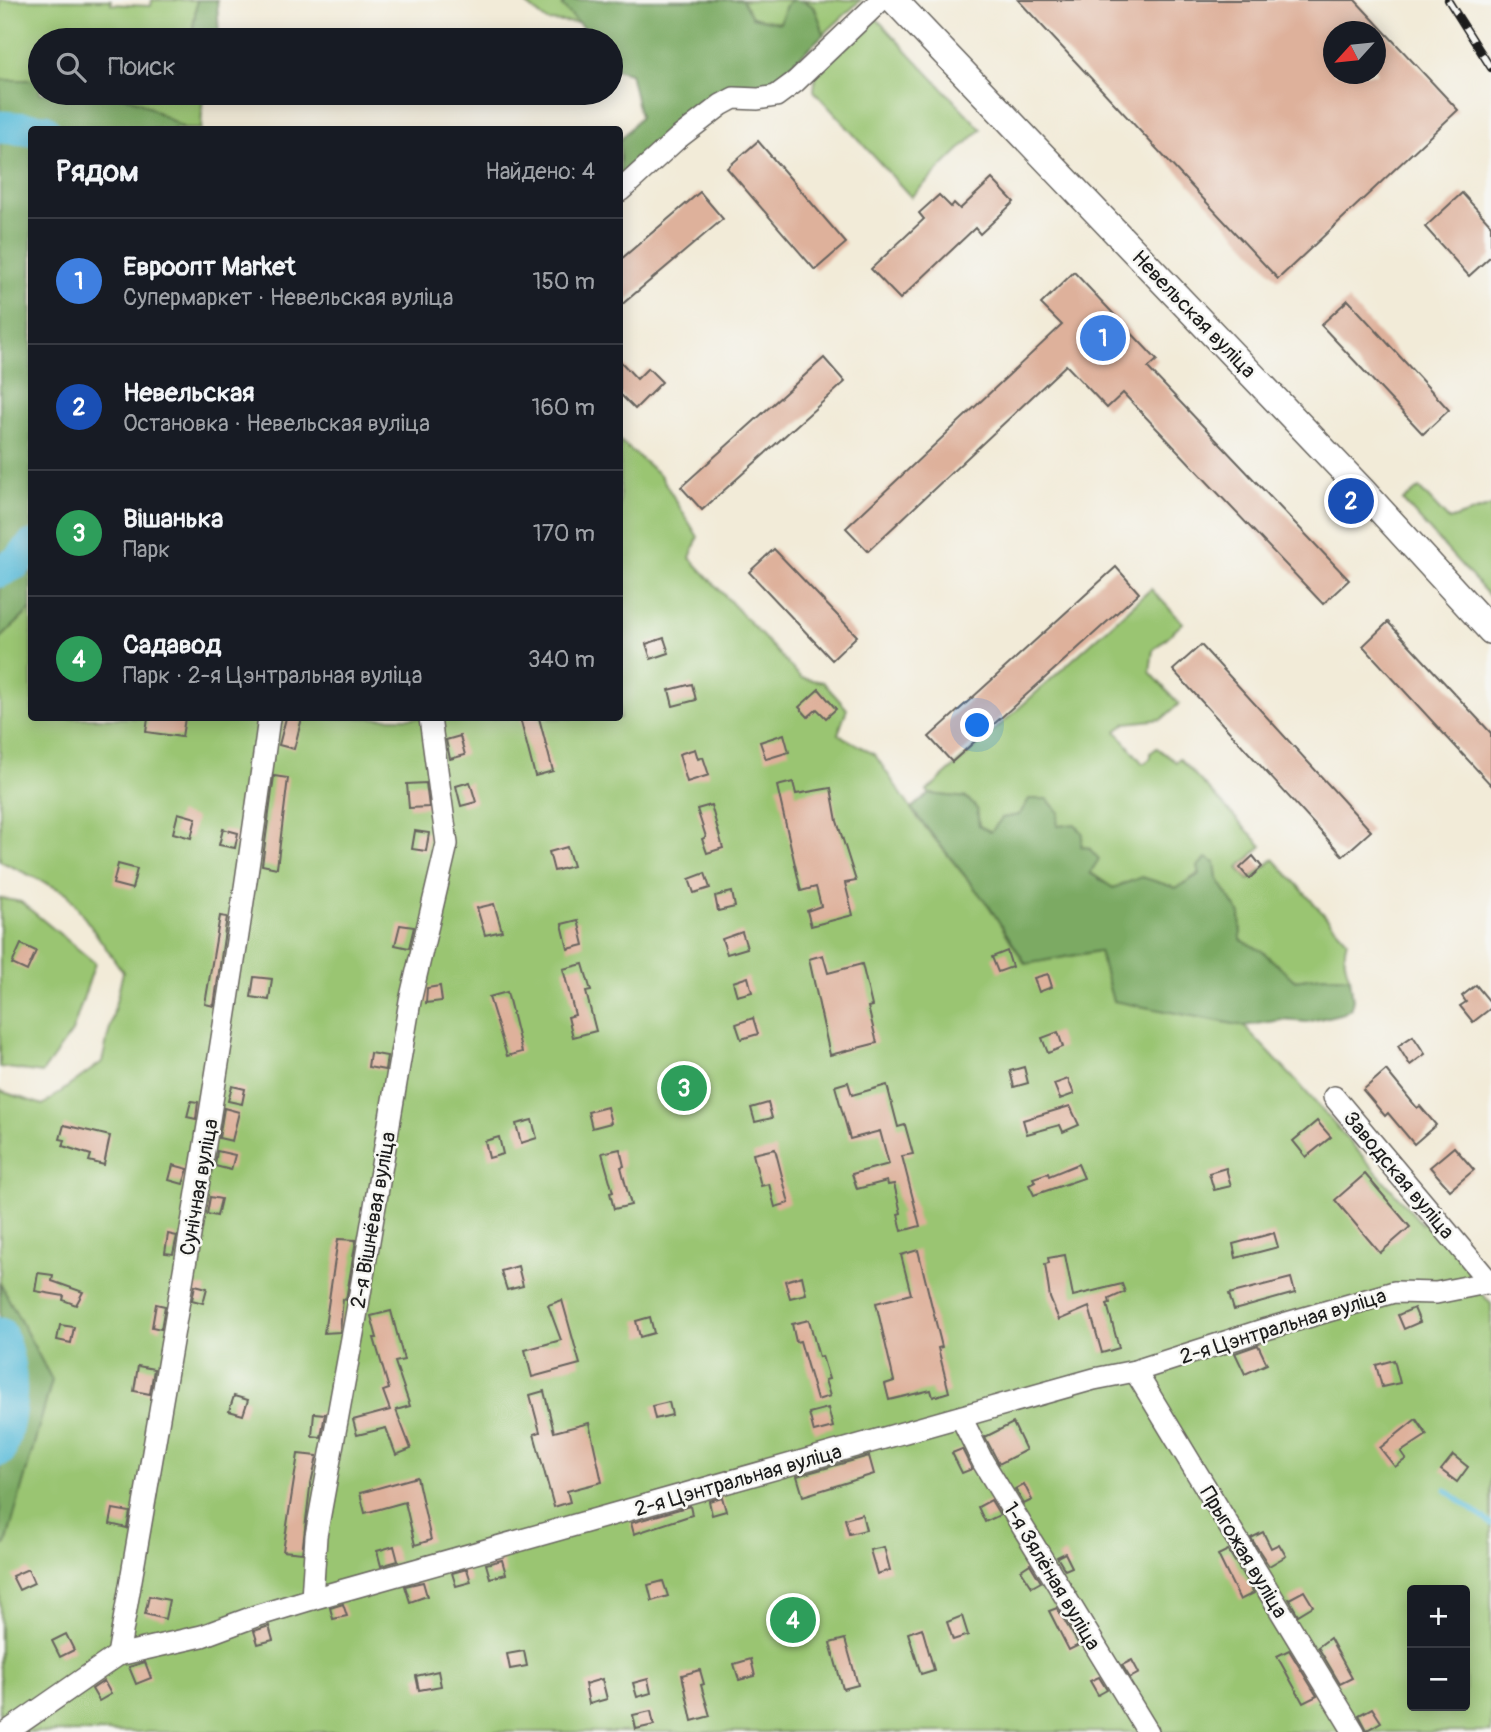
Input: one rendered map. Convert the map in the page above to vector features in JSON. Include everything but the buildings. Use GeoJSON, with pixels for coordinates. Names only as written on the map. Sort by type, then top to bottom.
{"type":"FeatureCollection","features":[{"type":"Feature","properties":{"kind":"street"},"geometry":{"type":"LineString","coordinates":[[623,188],[677,139],[721,105],[734,99],[776,96],[795,82],[881,0]]}},
{"type":"Feature","properties":{"kind":"street","name":"Невельская вуліца"},"geometry":{"type":"LineString","coordinates":[[894,0],[1353,481],[1491,631]]}},
{"type":"Feature","properties":{"kind":"street","name":"Сунічная вуліца"},"geometry":{"type":"LineString","coordinates":[[118,1655],[206,1147],[241,925],[269,721]]}},
{"type":"Feature","properties":{"kind":"street","name":"2-я Вішнёвая вуліца"},"geometry":{"type":"LineString","coordinates":[[312,1599],[316,1536],[358,1311],[410,1001],[447,844],[430,721]]}},
{"type":"Feature","properties":{"kind":"street","name":"Заводская вуліца"},"geometry":{"type":"LineString","coordinates":[[1334,1097],[1490,1283]]}},
{"type":"Feature","properties":{"kind":"street","name":"2-я Цэнтральная вуліца"},"geometry":{"type":"LineString","coordinates":[[7,1732],[118,1655],[202,1636],[312,1599],[1094,1380],[1135,1371],[1394,1292],[1436,1293],[1490,1283]]}},
{"type":"Feature","properties":{"kind":"street","name":"Прыгожая вуліца"},"geometry":{"type":"LineString","coordinates":[[1135,1371],[1354,1732]]}},
{"type":"Feature","properties":{"kind":"street","name":"1-я Зялёная вуліца"},"geometry":{"type":"LineString","coordinates":[[961,1417],[983,1462],[1148,1732]]}},
{"type":"Feature","properties":{"kind":"green space"},"geometry":{"type":"Polygon","coordinates":[[[0,0],[111,0],[111,4],[151,6],[152,0],[197,0],[193,28],[28,28],[28,80],[0,80],[0,0]]]}},
{"type":"Feature","properties":{"kind":"green space"},"geometry":{"type":"Polygon","coordinates":[[[197,0],[217,0],[219,28],[193,28],[197,0]]]}},
{"type":"Feature","properties":{"kind":"green space"},"geometry":{"type":"Polygon","coordinates":[[[521,0],[566,0],[563,6],[579,23],[547,21],[521,0]]]}},
{"type":"Feature","properties":{"kind":"green space"},"geometry":{"type":"Polygon","coordinates":[[[566,0],[742,0],[752,17],[780,23],[786,5],[791,0],[806,2],[815,9],[824,34],[772,83],[720,93],[703,105],[623,179],[623,137],[640,117],[630,73],[623,71],[623,28],[583,28],[562,6],[566,0]]]}},
{"type":"Feature","properties":{"kind":"green space"},"geometry":{"type":"Polygon","coordinates":[[[742,0],[791,0],[786,5],[781,23],[752,17],[742,0]]]}},
{"type":"Feature","properties":{"kind":"green space"},"geometry":{"type":"Polygon","coordinates":[[[804,0],[861,0],[824,34],[815,8],[804,0]]]}},
{"type":"Feature","properties":{"kind":"green space"},"geometry":{"type":"Polygon","coordinates":[[[876,18],[981,129],[911,197],[814,91],[816,72],[876,18]]]}},
{"type":"Feature","properties":{"kind":"green space"},"geometry":{"type":"Polygon","coordinates":[[[0,80],[28,80],[28,105],[145,105],[180,126],[28,126],[28,612],[0,639],[0,80]]]}},
{"type":"Feature","properties":{"kind":"green space"},"geometry":{"type":"Polygon","coordinates":[[[145,105],[202,105],[201,126],[180,126],[145,105]]]}},
{"type":"Feature","properties":{"kind":"green space"},"geometry":{"type":"Polygon","coordinates":[[[623,444],[660,475],[698,537],[690,558],[801,678],[823,682],[847,709],[838,734],[875,755],[916,816],[989,906],[1025,964],[1099,951],[1113,1001],[1244,1026],[1299,1084],[1422,1224],[1428,1220],[1469,1268],[1468,1277],[1491,1304],[1491,1732],[0,1732],[0,1547],[6,1544],[52,1380],[0,1283],[0,1091],[43,1105],[102,1062],[123,972],[67,893],[0,861],[0,639],[28,612],[28,721],[623,721],[623,444]]]}},
{"type":"Feature","properties":{"kind":"green space"},"geometry":{"type":"Polygon","coordinates":[[[1419,488],[1449,520],[1491,506],[1491,598],[1403,501],[1419,488]]]}},
{"type":"Feature","properties":{"kind":"green space"},"geometry":{"type":"Polygon","coordinates":[[[1151,589],[1183,623],[1153,650],[1150,672],[1179,704],[1162,719],[1126,723],[1116,731],[1143,764],[1157,748],[1176,762],[1179,758],[1262,846],[1238,868],[1249,880],[1274,859],[1347,940],[1345,959],[1350,978],[1322,976],[1294,980],[1262,951],[1241,940],[1240,914],[1217,878],[1215,863],[1176,888],[1142,877],[1113,888],[1090,872],[1080,846],[1057,826],[1019,815],[1002,818],[992,832],[979,826],[977,809],[967,798],[930,794],[927,791],[1151,589]]]}},
{"type":"Feature","properties":{"kind":"green space"},"geometry":{"type":"Polygon","coordinates":[[[930,794],[967,798],[977,809],[979,826],[991,832],[1002,818],[1019,815],[1029,799],[1047,799],[1059,812],[1057,826],[1075,824],[1083,834],[1081,846],[1089,848],[1099,859],[1090,873],[1113,888],[1142,877],[1176,888],[1200,874],[1198,866],[1206,858],[1215,863],[1217,878],[1240,914],[1241,940],[1262,951],[1294,980],[1322,976],[1350,978],[1353,1000],[1351,1008],[1344,1013],[1307,1022],[1282,1020],[1244,1026],[1113,1001],[1099,951],[1026,964],[989,906],[911,808],[930,794]]]}},
{"type":"Feature","properties":{"kind":"green space"},"geometry":{"type":"Polygon","coordinates":[[[0,898],[21,902],[95,963],[72,1032],[42,1073],[0,1067],[0,898]]]}},
{"type":"Feature","properties":{"kind":"green space"},"geometry":{"type":"Polygon","coordinates":[[[0,1283],[52,1380],[6,1544],[0,1547],[0,1283]]]}},
{"type":"Feature","properties":{"kind":"waterway"},"geometry":{"type":"LineString","coordinates":[[0,127],[28,129]]}},
{"type":"Feature","properties":{"kind":"waterway"},"geometry":{"type":"LineString","coordinates":[[0,571],[16,563],[28,550]]}},
{"type":"Feature","properties":{"kind":"waterway"},"geometry":{"type":"LineString","coordinates":[[0,1334],[8,1363],[11,1392],[8,1420],[0,1450]]}},
{"type":"Feature","properties":{"kind":"waterway"},"geometry":{"type":"LineString","coordinates":[[1446,1490],[1491,1524]]}},
{"type":"Feature","properties":{"kind":"railway"},"geometry":{"type":"LineString","coordinates":[[1448,0],[1491,68]]}},
{"type":"Feature","properties":{"kind":"place","name":"Евроопт Market"},"geometry":{"type":"Point","coordinates":[1103,338]}},
{"type":"Feature","properties":{"kind":"place","name":"Невельская"},"geometry":{"type":"Point","coordinates":[1351,501]}},
{"type":"Feature","properties":{"kind":"place","name":"Вішанька"},"geometry":{"type":"Point","coordinates":[684,1088]}},
{"type":"Feature","properties":{"kind":"place","name":"Садавод"},"geometry":{"type":"Point","coordinates":[793,1620]}}]}
